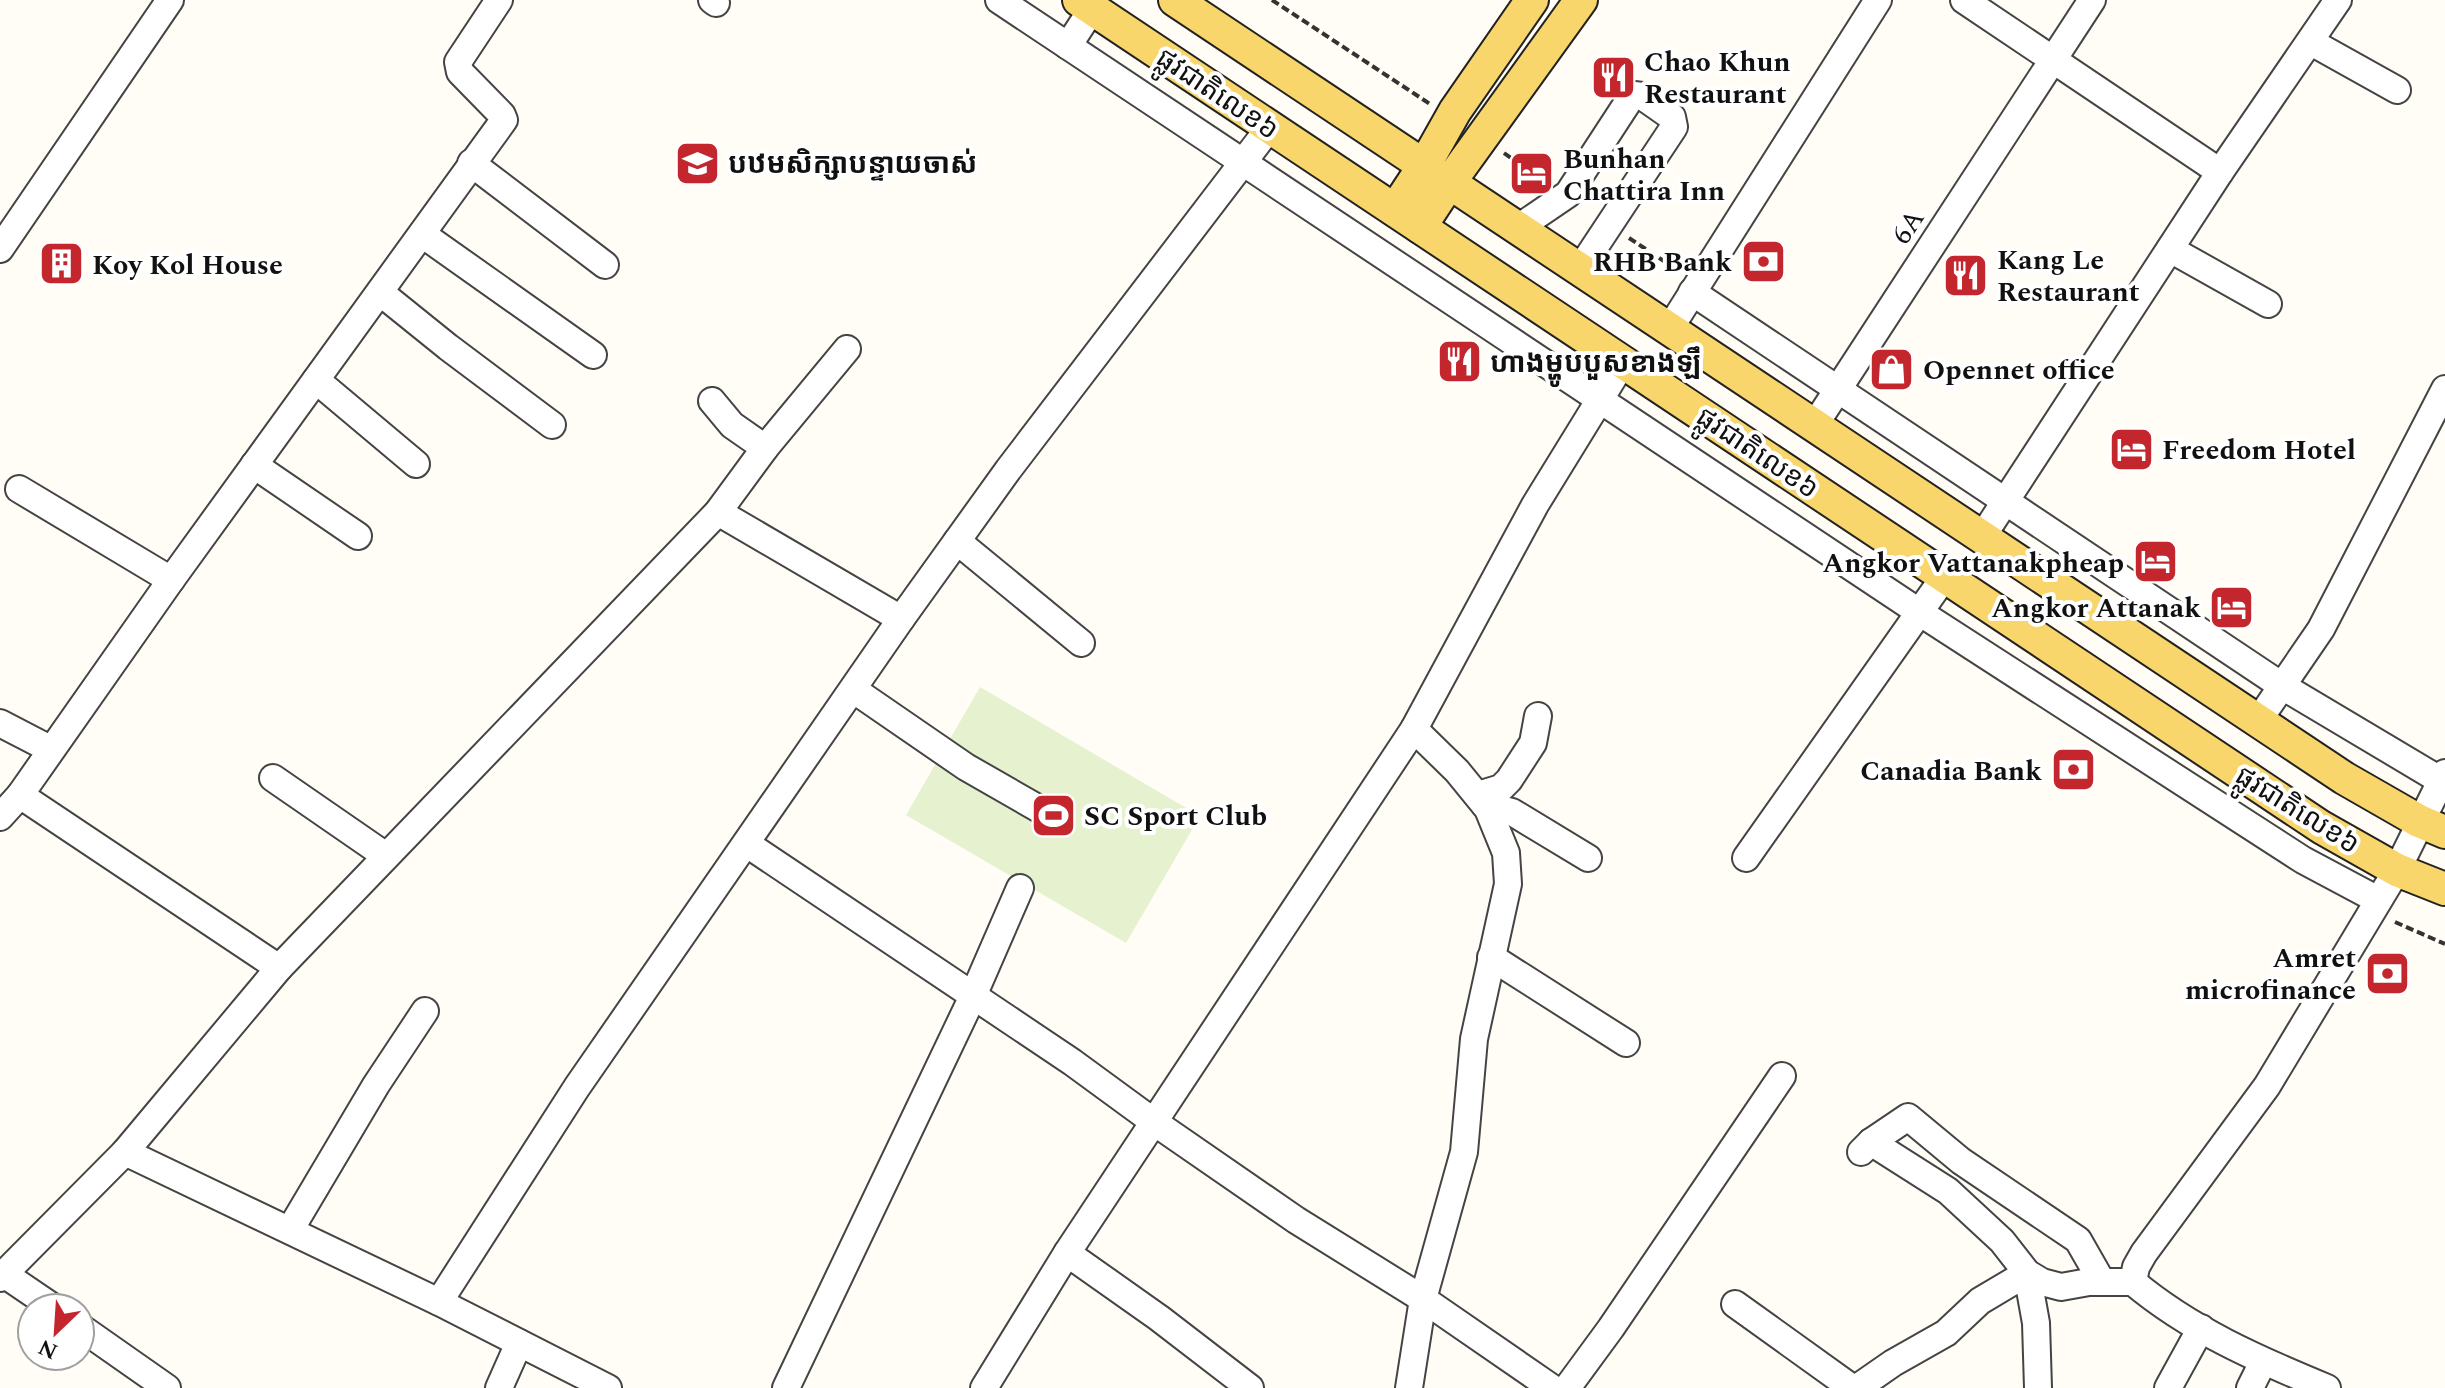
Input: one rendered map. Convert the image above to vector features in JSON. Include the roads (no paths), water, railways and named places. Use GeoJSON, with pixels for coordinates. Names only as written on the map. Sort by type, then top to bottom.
{"type":"FeatureCollection","features":[{"type":"Feature","properties":{"kind":"main road","name":"ផ្លូវជាតិលេខ៦"},"geometry":{"type":"LineString","coordinates":[[1175,0],[2344,778],[2432,827]]}},
{"type":"Feature","properties":{"kind":"main road"},"geometry":{"type":"LineString","coordinates":[[1437,174],[1455,111],[1532,0]]}},
{"type":"Feature","properties":{"kind":"main road"},"geometry":{"type":"LineString","coordinates":[[1408,219],[1437,174],[1581,0]]}},
{"type":"Feature","properties":{"kind":"main road","name":"ផ្លូវជាតិលេខ៦"},"geometry":{"type":"LineString","coordinates":[[1086,5],[2321,827],[2397,870],[2445,889]]}},
{"type":"Feature","properties":{"kind":"street"},"geometry":{"type":"LineString","coordinates":[[2,244],[170,0]]}},
{"type":"Feature","properties":{"kind":"street"},"geometry":{"type":"LineString","coordinates":[[0,817],[20,795],[171,580],[504,120],[460,72],[458,62],[499,0]]}},
{"type":"Feature","properties":{"kind":"street"},"geometry":{"type":"LineString","coordinates":[[999,0],[1919,612],[2303,860],[2378,900]]}},
{"type":"Feature","properties":{"kind":"street"},"geometry":{"type":"LineString","coordinates":[[1670,328],[1878,0]]}},
{"type":"Feature","properties":{"kind":"street"},"geometry":{"type":"LineString","coordinates":[[1964,0],[2220,172]]}},
{"type":"Feature","properties":{"kind":"street","name":"6A"},"geometry":{"type":"LineString","coordinates":[[1814,426],[2092,0]]}},
{"type":"Feature","properties":{"kind":"street"},"geometry":{"type":"LineString","coordinates":[[1982,537],[2220,172],[2338,0]]}},
{"type":"Feature","properties":{"kind":"street"},"geometry":{"type":"LineString","coordinates":[[1068,46],[1086,5]]}},
{"type":"Feature","properties":{"kind":"street"},"geometry":{"type":"LineString","coordinates":[[2311,42],[2397,90]]}},
{"type":"Feature","properties":{"kind":"street"},"geometry":{"type":"LineString","coordinates":[[1518,228],[1568,194],[1630,99],[1634,95],[1642,96],[1672,117],[1674,127],[1580,269]]}},
{"type":"Feature","properties":{"kind":"street"},"geometry":{"type":"LineString","coordinates":[[439,1302],[577,1087],[901,619],[1008,470],[1270,127]]}},
{"type":"Feature","properties":{"kind":"street"},"geometry":{"type":"LineString","coordinates":[[471,163],[605,265]]}},
{"type":"Feature","properties":{"kind":"street"},"geometry":{"type":"LineString","coordinates":[[422,234],[593,355]]}},
{"type":"Feature","properties":{"kind":"street"},"geometry":{"type":"LineString","coordinates":[[2170,249],[2268,304]]}},
{"type":"Feature","properties":{"kind":"street"},"geometry":{"type":"LineString","coordinates":[[1692,292],[2282,686],[2443,779],[2432,827],[2397,870],[2267,1086],[2144,1253],[2136,1267],[2133,1282]]}},
{"type":"Feature","properties":{"kind":"street"},"geometry":{"type":"LineString","coordinates":[[381,293],[552,425]]}},
{"type":"Feature","properties":{"kind":"street"},"geometry":{"type":"LineString","coordinates":[[28,1292],[2,1276],[125,1152],[279,968],[718,512],[765,448],[847,349]]}},
{"type":"Feature","properties":{"kind":"street"},"geometry":{"type":"LineString","coordinates":[[984,1388],[1067,1253],[1414,729],[1535,505],[1623,362]]}},
{"type":"Feature","properties":{"kind":"street"},"geometry":{"type":"LineString","coordinates":[[316,380],[416,464]]}},
{"type":"Feature","properties":{"kind":"street"},"geometry":{"type":"LineString","coordinates":[[2258,721],[2321,629],[2445,389]]}},
{"type":"Feature","properties":{"kind":"street"},"geometry":{"type":"LineString","coordinates":[[712,401],[732,425],[765,448]]}},
{"type":"Feature","properties":{"kind":"street"},"geometry":{"type":"LineString","coordinates":[[254,465],[358,536]]}},
{"type":"Feature","properties":{"kind":"street"},"geometry":{"type":"LineString","coordinates":[[19,489],[171,580]]}},
{"type":"Feature","properties":{"kind":"street"},"geometry":{"type":"LineString","coordinates":[[718,512],[901,619]]}},
{"type":"Feature","properties":{"kind":"street"},"geometry":{"type":"LineString","coordinates":[[957,541],[1081,643]]}},
{"type":"Feature","properties":{"kind":"street"},"geometry":{"type":"LineString","coordinates":[[1746,858],[1945,576]]}},
{"type":"Feature","properties":{"kind":"street"},"geometry":{"type":"LineString","coordinates":[[854,690],[966,767],[1041,810]]}},
{"type":"Feature","properties":{"kind":"street"},"geometry":{"type":"LineString","coordinates":[[1481,800],[1509,780],[1533,743],[1538,716]]}},
{"type":"Feature","properties":{"kind":"street"},"geometry":{"type":"LineString","coordinates":[[0,723],[50,749]]}},
{"type":"Feature","properties":{"kind":"street"},"geometry":{"type":"LineString","coordinates":[[1409,1388],[1423,1299],[1464,1152],[1474,1039],[1508,884],[1508,867],[1499,830],[1481,800],[1414,729]]}},
{"type":"Feature","properties":{"kind":"street"},"geometry":{"type":"LineString","coordinates":[[273,778],[386,856]]}},
{"type":"Feature","properties":{"kind":"street"},"geometry":{"type":"LineString","coordinates":[[20,795],[279,968]]}},
{"type":"Feature","properties":{"kind":"street"},"geometry":{"type":"LineString","coordinates":[[1481,800],[1512,812],[1588,858]]}},
{"type":"Feature","properties":{"kind":"street"},"geometry":{"type":"LineString","coordinates":[[747,844],[1072,1062],[1296,1220],[1423,1299],[1552,1388]]}},
{"type":"Feature","properties":{"kind":"street"},"geometry":{"type":"LineString","coordinates":[[786,1388],[973,996],[1020,888]]}},
{"type":"Feature","properties":{"kind":"street"},"geometry":{"type":"LineString","coordinates":[[1491,957],[1626,1043]]}},
{"type":"Feature","properties":{"kind":"street"},"geometry":{"type":"LineString","coordinates":[[290,1230],[376,1085],[425,1011]]}},
{"type":"Feature","properties":{"kind":"street"},"geometry":{"type":"LineString","coordinates":[[1567,1388],[1782,1076]]}},
{"type":"Feature","properties":{"kind":"street"},"geometry":{"type":"LineString","coordinates":[[2102,1282],[2078,1240],[1961,1161],[1908,1117],[1865,1149],[1948,1191],[2002,1241],[2027,1273],[2042,1282],[2061,1287],[2133,1282],[2158,1303],[2263,1362],[2327,1388]]}},
{"type":"Feature","properties":{"kind":"street"},"geometry":{"type":"LineString","coordinates":[[125,1152],[439,1302],[608,1388]]}},
{"type":"Feature","properties":{"kind":"street"},"geometry":{"type":"LineString","coordinates":[[1067,1253],[1250,1388]]}},
{"type":"Feature","properties":{"kind":"street"},"geometry":{"type":"LineString","coordinates":[[1735,1304],[1855,1388],[1946,1333],[1980,1301],[2027,1273]]}},
{"type":"Feature","properties":{"kind":"street"},"geometry":{"type":"LineString","coordinates":[[2027,1273],[2036,1323],[2038,1388]]}},
{"type":"Feature","properties":{"kind":"street"},"geometry":{"type":"LineString","coordinates":[[2168,1388],[2201,1328]]}},
{"type":"Feature","properties":{"kind":"street"},"geometry":{"type":"LineString","coordinates":[[96,1338],[167,1388]]}},
{"type":"Feature","properties":{"kind":"street"},"geometry":{"type":"LineString","coordinates":[[499,1388],[519,1343]]}},
{"type":"Feature","properties":{"kind":"street"},"geometry":{"type":"LineString","coordinates":[[2250,1388],[2263,1362]]}},
{"type":"Feature","properties":{"kind":"place","name":"Chao Khun Restaurant"},"geometry":{"type":"Point","coordinates":[1613,77]}},
{"type":"Feature","properties":{"kind":"place","name":"បឋមសិក្សាបន្ទាយចាស់"},"geometry":{"type":"Point","coordinates":[697,163]}},
{"type":"Feature","properties":{"kind":"place","name":"Bunhan Chattira Inn"},"geometry":{"type":"Point","coordinates":[1532,174]}},
{"type":"Feature","properties":{"kind":"place","name":"RHB Bank"},"geometry":{"type":"Point","coordinates":[1763,261]}},
{"type":"Feature","properties":{"kind":"place","name":"Koy Kol House"},"geometry":{"type":"Point","coordinates":[61,264]}},
{"type":"Feature","properties":{"kind":"place","name":"Kang Le Restaurant"},"geometry":{"type":"Point","coordinates":[1966,275]}},
{"type":"Feature","properties":{"kind":"place","name":"ហាងម្ហូបបួសខាងឡឹ"},"geometry":{"type":"Point","coordinates":[1459,362]}},
{"type":"Feature","properties":{"kind":"place","name":"Opennet office"},"geometry":{"type":"Point","coordinates":[1892,369]}},
{"type":"Feature","properties":{"kind":"place","name":"Freedom Hotel"},"geometry":{"type":"Point","coordinates":[2131,449]}},
{"type":"Feature","properties":{"kind":"place","name":"Angkor Vattanakpheap"},"geometry":{"type":"Point","coordinates":[2155,562]}},
{"type":"Feature","properties":{"kind":"place","name":"Angkor Attanak"},"geometry":{"type":"Point","coordinates":[2232,607]}},
{"type":"Feature","properties":{"kind":"place","name":"Canadia Bank"},"geometry":{"type":"Point","coordinates":[2073,770]}},
{"type":"Feature","properties":{"kind":"place","name":"SC Sport Club"},"geometry":{"type":"Point","coordinates":[1053,815]}},
{"type":"Feature","properties":{"kind":"place","name":"Amret microfinance"},"geometry":{"type":"Point","coordinates":[2387,973]}}]}
